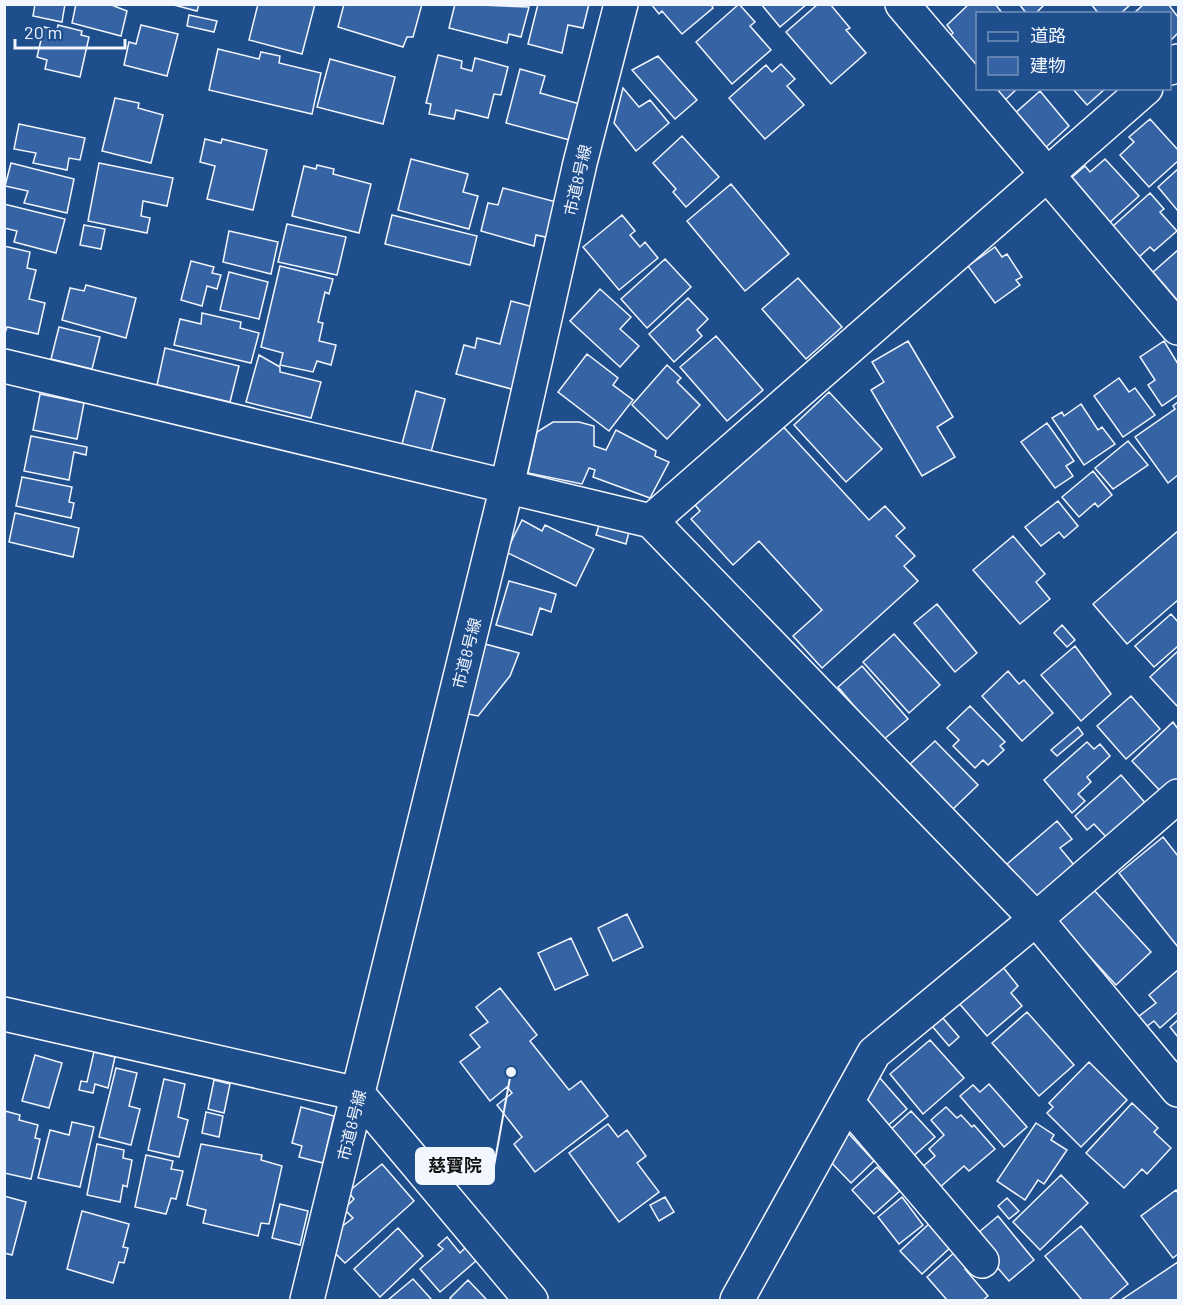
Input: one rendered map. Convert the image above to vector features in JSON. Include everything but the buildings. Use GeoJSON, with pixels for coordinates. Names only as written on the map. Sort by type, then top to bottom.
{"type":"FeatureCollection","features":[{"type":"Feature","properties":{"kind":"street","name":"市道8号線"},"geometry":{"type":"LineString","coordinates":[[307,1300],[507,486],[580,163],[621,4]]}},
{"type":"Feature","properties":{"kind":"street"},"geometry":{"type":"LineString","coordinates":[[902,4],[1179,328]]}},
{"type":"Feature","properties":{"kind":"street"},"geometry":{"type":"LineString","coordinates":[[651,521],[1144,90]]}},
{"type":"Feature","properties":{"kind":"street"},"geometry":{"type":"LineString","coordinates":[[4,366],[325,445],[651,521],[1036,919],[1179,1090]]}},
{"type":"Feature","properties":{"kind":"street"},"geometry":{"type":"LineString","coordinates":[[738,1300],[874,1053],[1036,919],[1179,796]]}},
{"type":"Feature","properties":{"kind":"street"},"geometry":{"type":"LineString","coordinates":[[4,1014],[358,1094],[531,1300]]}},
{"type":"Feature","properties":{"kind":"street"},"geometry":{"type":"LineString","coordinates":[[847,1102],[982,1261]]}},
{"type":"Feature","properties":{"kind":"place","name":"慈寶院"},"geometry":{"type":"Point","coordinates":[511,1072]}}]}
